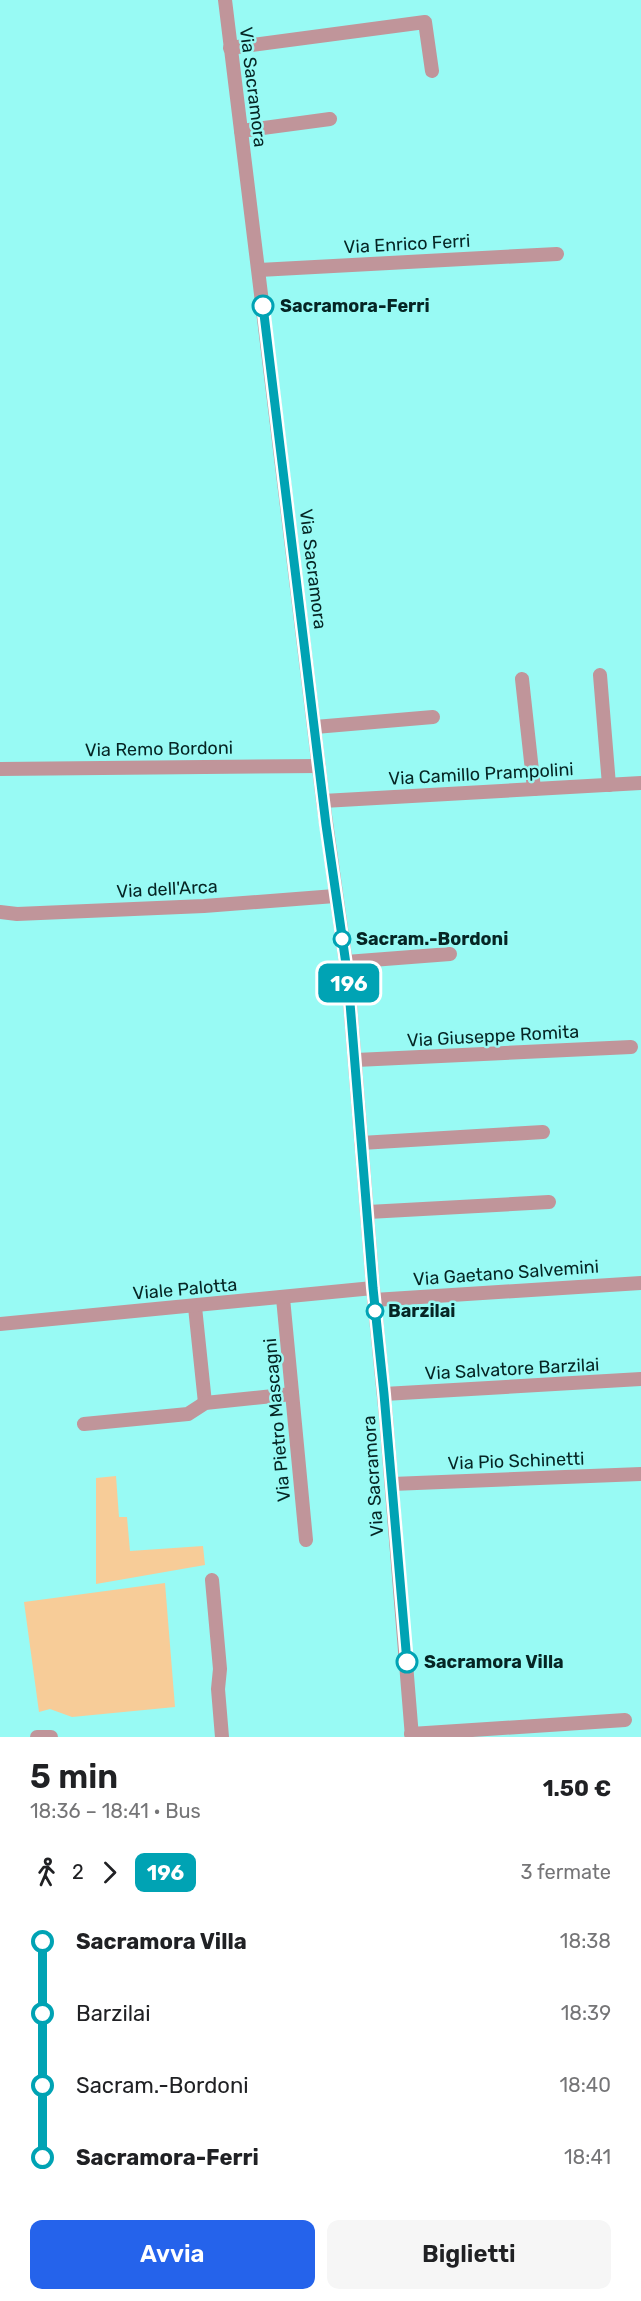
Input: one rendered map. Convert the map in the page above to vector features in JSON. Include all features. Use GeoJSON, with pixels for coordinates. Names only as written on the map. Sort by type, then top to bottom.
{"type":"FeatureCollection","features":[{"type":"Feature","properties":{"kind":"street","name":"Via Sacramora"},"geometry":{"type":"LineString","coordinates":[[225,0],[323,801],[346,962],[356,1060],[373,1294],[392,1484],[411,1736],[626,1720]]}},
{"type":"Feature","properties":{"kind":"street"},"geometry":{"type":"LineString","coordinates":[[230,48],[425,22],[432,71]]}},
{"type":"Feature","properties":{"kind":"street"},"geometry":{"type":"LineString","coordinates":[[241,131],[330,119]]}},
{"type":"Feature","properties":{"kind":"street","name":"Via Enrico Ferri"},"geometry":{"type":"LineString","coordinates":[[259,270],[557,254]]}},
{"type":"Feature","properties":{"kind":"street"},"geometry":{"type":"LineString","coordinates":[[600,675],[609,785]]}},
{"type":"Feature","properties":{"kind":"street"},"geometry":{"type":"LineString","coordinates":[[522,679],[534,789]]}},
{"type":"Feature","properties":{"kind":"street"},"geometry":{"type":"LineString","coordinates":[[315,726],[433,717]]}},
{"type":"Feature","properties":{"kind":"street","name":"Via Remo Bordoni"},"geometry":{"type":"LineString","coordinates":[[0,769],[319,766]]}},
{"type":"Feature","properties":{"kind":"street","name":"Via Camillo Prampolini"},"geometry":{"type":"LineString","coordinates":[[323,801],[641,783]]}},
{"type":"Feature","properties":{"kind":"street","name":"Via dell'Arca"},"geometry":{"type":"LineString","coordinates":[[0,912],[17,914],[193,907],[335,896]]}},
{"type":"Feature","properties":{"kind":"street"},"geometry":{"type":"LineString","coordinates":[[346,962],[450,954]]}},
{"type":"Feature","properties":{"kind":"street","name":"Via Giuseppe Romita"},"geometry":{"type":"LineString","coordinates":[[356,1060],[631,1047]]}},
{"type":"Feature","properties":{"kind":"street"},"geometry":{"type":"LineString","coordinates":[[361,1143],[543,1132]]}},
{"type":"Feature","properties":{"kind":"street"},"geometry":{"type":"LineString","coordinates":[[368,1214],[549,1202]]}},
{"type":"Feature","properties":{"kind":"street"},"geometry":{"type":"LineString","coordinates":[[368,1214],[494,1212]]}},
{"type":"Feature","properties":{"kind":"street","name":"Via Gaetano Salvemini"},"geometry":{"type":"LineString","coordinates":[[373,1294],[641,1283]]}},
{"type":"Feature","properties":{"kind":"street","name":"Viale Palotta"},"geometry":{"type":"LineString","coordinates":[[0,1324],[283,1298],[373,1294]]}},
{"type":"Feature","properties":{"kind":"street","name":"Via Pietro Mascagni"},"geometry":{"type":"LineString","coordinates":[[283,1298],[306,1540]]}},
{"type":"Feature","properties":{"kind":"street"},"geometry":{"type":"LineString","coordinates":[[195,1306],[205,1403]]}},
{"type":"Feature","properties":{"kind":"street","name":"Via Salvatore Barzilai"},"geometry":{"type":"LineString","coordinates":[[384,1394],[641,1379]]}},
{"type":"Feature","properties":{"kind":"street"},"geometry":{"type":"LineString","coordinates":[[84,1425],[188,1414],[205,1403],[292,1394]]}},
{"type":"Feature","properties":{"kind":"street","name":"Via Pio Schinetti"},"geometry":{"type":"LineString","coordinates":[[392,1484],[641,1474]]}},
{"type":"Feature","properties":{"kind":"street"},"geometry":{"type":"LineString","coordinates":[[213,1580],[220,1663],[218,1689],[222,1737]]}},
{"type":"Feature","properties":{"kind":"street"},"geometry":{"type":"LineString","coordinates":[[37,1737],[51,1737]]}},
{"type":"Feature","properties":{"kind":"shaded area"},"geometry":{"type":"Polygon","coordinates":[[[116,1476],[119,1517],[127,1517],[130,1551],[203,1546],[205,1565],[96,1584],[96,1478],[116,1476]]]}},
{"type":"Feature","properties":{"kind":"shaded area"},"geometry":{"type":"Polygon","coordinates":[[[165,1583],[175,1707],[72,1717],[50,1709],[39,1712],[24,1602],[165,1583]]]}},
{"type":"Feature","properties":{"kind":"bus line","name":"196"},"geometry":{"type":"LineString","coordinates":[[263,306],[326,825],[348,978],[407,1662]]}},
{"type":"Feature","properties":{"kind":"place","name":"Sacramora-Ferri"},"geometry":{"type":"Point","coordinates":[263,306]}},
{"type":"Feature","properties":{"kind":"place","name":"Sacram.-Bordoni"},"geometry":{"type":"Point","coordinates":[342,939]}},
{"type":"Feature","properties":{"kind":"place","name":"Barzilai"},"geometry":{"type":"Point","coordinates":[375,1311]}},
{"type":"Feature","properties":{"kind":"place","name":"Sacramora Villa"},"geometry":{"type":"Point","coordinates":[407,1662]}}]}
